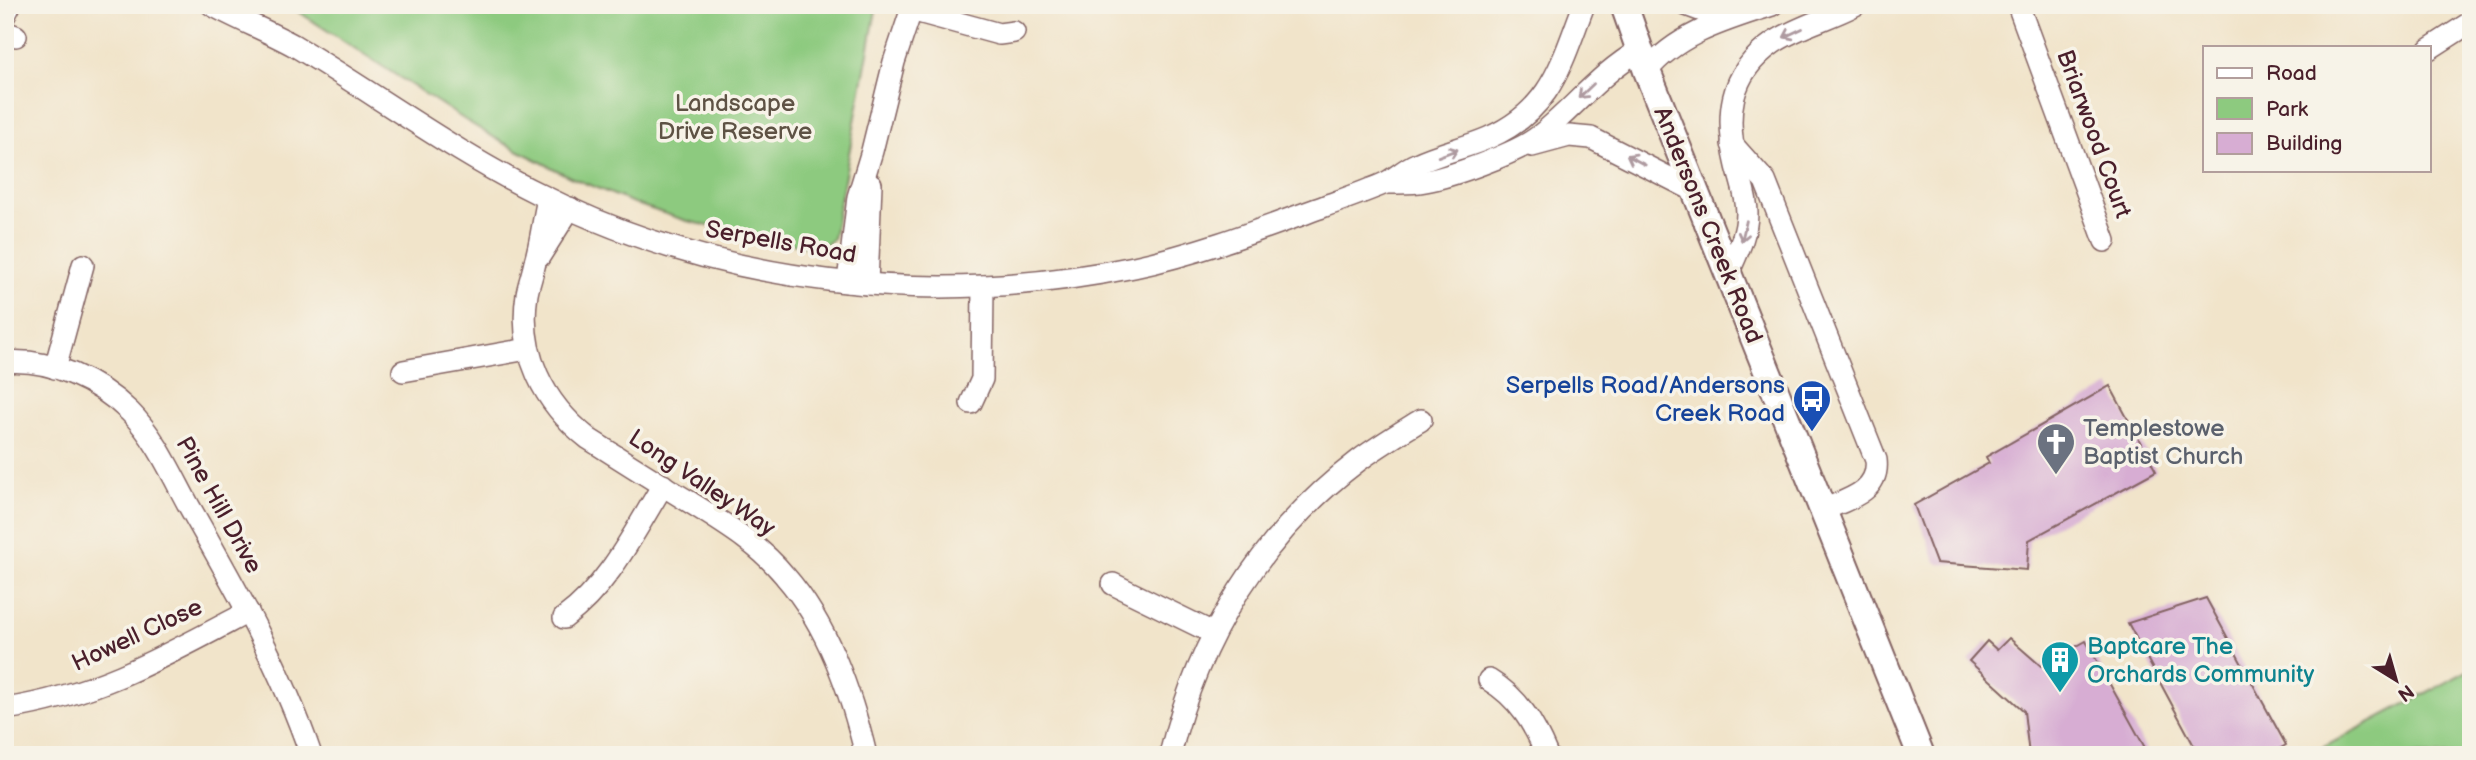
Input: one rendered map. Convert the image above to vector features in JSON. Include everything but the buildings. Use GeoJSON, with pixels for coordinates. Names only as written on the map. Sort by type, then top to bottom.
{"type":"FeatureCollection","features":[{"type":"Feature","properties":{"kind":"main road","name":"Andersons Creek Road"},"geometry":{"type":"LineString","coordinates":[[1623,5],[1921,755]]}},
{"type":"Feature","properties":{"kind":"street"},"geometry":{"type":"LineString","coordinates":[[5,15],[10,5]]}},
{"type":"Feature","properties":{"kind":"street","name":"Serpells Road"},"geometry":{"type":"LineString","coordinates":[[212,5],[278,37],[474,159],[548,199],[639,237],[698,255],[767,270],[857,283],[914,287],[983,286],[1095,273],[1172,258],[1256,231],[1387,183],[1414,165],[1480,141],[1513,125],[1532,109],[1560,70],[1584,5]]}},
{"type":"Feature","properties":{"kind":"street"},"geometry":{"type":"LineString","coordinates":[[1686,5],[1726,20]]}},
{"type":"Feature","properties":{"kind":"street","name":"Serpells Road"},"geometry":{"type":"LineString","coordinates":[[1387,183],[1421,182],[1511,152],[1536,139],[1608,71],[1660,57],[1682,41],[1726,20],[1772,5]]}},
{"type":"Feature","properties":{"kind":"street"},"geometry":{"type":"LineString","coordinates":[[1728,274],[1742,240],[1747,212],[1732,144],[1730,118],[1741,78],[1754,60],[1784,36],[1855,5]]}},
{"type":"Feature","properties":{"kind":"street","name":"Briarwood Court"},"geometry":{"type":"LineString","coordinates":[[2018,5],[2105,241]]}},
{"type":"Feature","properties":{"kind":"street"},"geometry":{"type":"LineString","coordinates":[[857,283],[873,151],[894,62],[912,8],[999,34],[1014,32]]}},
{"type":"Feature","properties":{"kind":"street"},"geometry":{"type":"LineString","coordinates":[[2430,48],[2471,22]]}},
{"type":"Feature","properties":{"kind":"street","name":"Serpells Road"},"geometry":{"type":"LineString","coordinates":[[1511,152],[1554,139],[1580,136],[1606,145],[1697,192]]}},
{"type":"Feature","properties":{"kind":"street"},"geometry":{"type":"LineString","coordinates":[[1480,141],[1489,161]]}},
{"type":"Feature","properties":{"kind":"street"},"geometry":{"type":"LineString","coordinates":[[1732,144],[1765,181],[1876,460],[1875,477],[1869,487],[1856,496],[1823,510]]}},
{"type":"Feature","properties":{"kind":"street","name":"Long Valley Way"},"geometry":{"type":"LineString","coordinates":[[548,199],[527,292],[525,316],[527,349],[545,393],[566,419],[589,439],[745,538],[766,556],[793,586],[817,621],[833,656],[866,755]]}},
{"type":"Feature","properties":{"kind":"street","name":"Long Valley Way"},"geometry":{"type":"LineString","coordinates":[[536,261],[570,208]]}},
{"type":"Feature","properties":{"kind":"street"},"geometry":{"type":"LineString","coordinates":[[55,368],[83,265]]}},
{"type":"Feature","properties":{"kind":"street"},"geometry":{"type":"LineString","coordinates":[[971,404],[982,379],[983,286]]}},
{"type":"Feature","properties":{"kind":"street"},"geometry":{"type":"LineString","coordinates":[[403,371],[527,349]]}},
{"type":"Feature","properties":{"kind":"street","name":"Pine Hill Drive"},"geometry":{"type":"LineString","coordinates":[[5,362],[55,368],[96,386],[113,397],[139,421],[248,612],[279,672],[310,755]]}},
{"type":"Feature","properties":{"kind":"street"},"geometry":{"type":"LineString","coordinates":[[1170,755],[1183,707],[1213,633],[1246,579],[1284,528],[1359,460],[1421,420]]}},
{"type":"Feature","properties":{"kind":"street"},"geometry":{"type":"LineString","coordinates":[[564,618],[591,596],[605,579],[663,485]]}},
{"type":"Feature","properties":{"kind":"street"},"geometry":{"type":"LineString","coordinates":[[1113,584],[1213,633]]}},
{"type":"Feature","properties":{"kind":"street","name":"Howell Close"},"geometry":{"type":"LineString","coordinates":[[5,709],[52,700],[118,678],[248,612]]}},
{"type":"Feature","properties":{"kind":"street"},"geometry":{"type":"LineString","coordinates":[[1489,680],[1507,692],[1523,709],[1547,755]]}},
{"type":"Feature","properties":{"kind":"green space","name":"Landscape Drive Reserve"},"geometry":{"type":"Polygon","coordinates":[[[288,5],[877,5],[833,239],[820,250],[687,221],[570,177],[465,120],[288,5]]]}},
{"type":"Feature","properties":{"kind":"green space"},"geometry":{"type":"Polygon","coordinates":[[[2471,669],[2471,755],[2309,755],[2471,669]]]}},
{"type":"Feature","properties":{"kind":"place","name":"Serpells Road/Andersons Creek Road"},"geometry":{"type":"Point","coordinates":[1812,433]}},
{"type":"Feature","properties":{"kind":"place","name":"Templestowe Baptist Church"},"geometry":{"type":"Point","coordinates":[2056,476]}},
{"type":"Feature","properties":{"kind":"place","name":"Baptcare The Orchards Community"},"geometry":{"type":"Point","coordinates":[2060,694]}}]}
